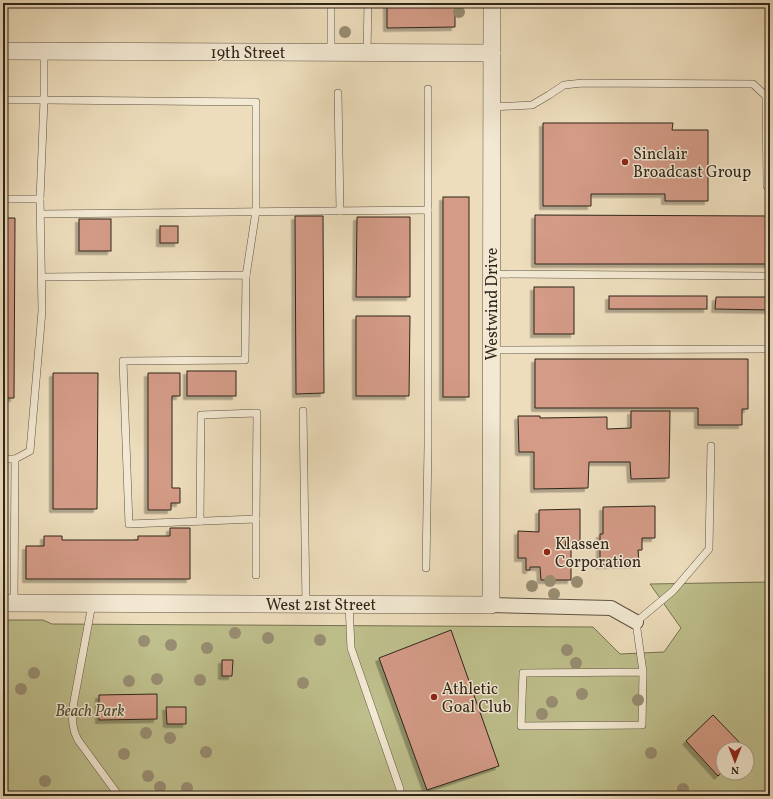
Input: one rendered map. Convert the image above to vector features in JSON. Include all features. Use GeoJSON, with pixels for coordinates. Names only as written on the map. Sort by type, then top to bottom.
{"type":"FeatureCollection","features":[{"type":"Feature","properties":{"kind":"street","name":"Westwind Drive"},"geometry":{"type":"LineString","coordinates":[[491,605],[492,3]]}},
{"type":"Feature","properties":{"kind":"street","name":"19th Street"},"geometry":{"type":"LineString","coordinates":[[3,51],[492,53]]}},
{"type":"Feature","properties":{"kind":"street","name":"West 21st Street"},"geometry":{"type":"LineString","coordinates":[[8,603],[491,605],[611,608],[636,622]]}},
{"type":"Feature","properties":{"kind":"lane"},"geometry":{"type":"LineString","coordinates":[[331,3],[331,52]]}},
{"type":"Feature","properties":{"kind":"lane"},"geometry":{"type":"LineString","coordinates":[[367,52],[368,3]]}},
{"type":"Feature","properties":{"kind":"lane"},"geometry":{"type":"LineString","coordinates":[[3,459],[15,459],[30,450],[42,311],[40,199],[44,100],[44,51]]}},
{"type":"Feature","properties":{"kind":"lane"},"geometry":{"type":"LineString","coordinates":[[492,107],[532,105],[564,85],[583,83],[753,84],[766,96],[767,186]]}},
{"type":"Feature","properties":{"kind":"lane"},"geometry":{"type":"LineString","coordinates":[[426,568],[428,446],[428,89]]}},
{"type":"Feature","properties":{"kind":"lane"},"geometry":{"type":"LineString","coordinates":[[338,93],[340,211]]}},
{"type":"Feature","properties":{"kind":"lane"},"geometry":{"type":"LineString","coordinates":[[3,100],[256,102],[256,212],[246,276],[245,360],[123,361],[129,524],[256,519]]}},
{"type":"Feature","properties":{"kind":"lane"},"geometry":{"type":"LineString","coordinates":[[3,199],[40,199]]}},
{"type":"Feature","properties":{"kind":"lane"},"geometry":{"type":"LineString","coordinates":[[41,214],[428,210]]}},
{"type":"Feature","properties":{"kind":"lane"},"geometry":{"type":"LineString","coordinates":[[492,274],[770,276]]}},
{"type":"Feature","properties":{"kind":"lane"},"geometry":{"type":"LineString","coordinates":[[42,276],[246,276]]}},
{"type":"Feature","properties":{"kind":"lane"},"geometry":{"type":"LineString","coordinates":[[491,350],[770,349]]}},
{"type":"Feature","properties":{"kind":"lane"},"geometry":{"type":"LineString","coordinates":[[303,411],[306,604]]}},
{"type":"Feature","properties":{"kind":"lane"},"geometry":{"type":"LineString","coordinates":[[200,521],[201,415],[257,413],[256,575]]}},
{"type":"Feature","properties":{"kind":"lane"},"geometry":{"type":"LineString","coordinates":[[643,672],[523,673],[522,726],[642,725],[643,672],[636,622],[673,591],[709,549],[710,446]]}},
{"type":"Feature","properties":{"kind":"lane"},"geometry":{"type":"LineString","coordinates":[[8,603],[15,459]]}},
{"type":"Feature","properties":{"kind":"lane"},"geometry":{"type":"LineString","coordinates":[[92,604],[74,700],[72,727],[78,740],[119,796]]}},
{"type":"Feature","properties":{"kind":"lane"},"geometry":{"type":"LineString","coordinates":[[349,604],[351,648],[400,789]]}},
{"type":"Feature","properties":{"kind":"green space","name":"Beach Park"},"geometry":{"type":"Polygon","coordinates":[[[770,582],[770,796],[3,796],[3,620],[43,620],[52,624],[593,627],[620,654],[664,652],[681,628],[650,584],[770,582]]]}},
{"type":"Feature","properties":{"kind":"building"},"geometry":{"type":"Polygon","coordinates":[[[387,3],[455,3],[455,27],[387,28],[387,3]]]}},
{"type":"Feature","properties":{"kind":"building","name":"Sinclair Broadcast Group"},"geometry":{"type":"Polygon","coordinates":[[[543,123],[673,123],[672,130],[708,130],[708,201],[665,201],[665,194],[591,194],[591,206],[543,206],[543,123]]]}},
{"type":"Feature","properties":{"kind":"building"},"geometry":{"type":"Polygon","coordinates":[[[443,197],[469,197],[469,397],[443,397],[443,197]]]}},
{"type":"Feature","properties":{"kind":"building"},"geometry":{"type":"Polygon","coordinates":[[[535,215],[770,216],[770,264],[535,264],[535,215]]]}},
{"type":"Feature","properties":{"kind":"building"},"geometry":{"type":"Polygon","coordinates":[[[295,216],[323,216],[324,393],[296,394],[295,216]]]}},
{"type":"Feature","properties":{"kind":"building"},"geometry":{"type":"Polygon","coordinates":[[[357,217],[410,217],[410,297],[356,297],[357,217]]]}},
{"type":"Feature","properties":{"kind":"building"},"geometry":{"type":"Polygon","coordinates":[[[3,218],[15,218],[14,398],[3,398],[3,218]]]}},
{"type":"Feature","properties":{"kind":"building"},"geometry":{"type":"Polygon","coordinates":[[[79,219],[111,219],[111,251],[79,251],[79,219]]]}},
{"type":"Feature","properties":{"kind":"building"},"geometry":{"type":"Polygon","coordinates":[[[160,226],[178,226],[178,243],[160,243],[160,226]]]}},
{"type":"Feature","properties":{"kind":"building"},"geometry":{"type":"Polygon","coordinates":[[[534,287],[574,287],[574,334],[534,334],[534,287]]]}},
{"type":"Feature","properties":{"kind":"building"},"geometry":{"type":"Polygon","coordinates":[[[609,296],[707,296],[707,309],[609,309],[609,296]]]}},
{"type":"Feature","properties":{"kind":"building"},"geometry":{"type":"Polygon","coordinates":[[[716,297],[770,297],[770,310],[715,309],[716,297]]]}},
{"type":"Feature","properties":{"kind":"building"},"geometry":{"type":"Polygon","coordinates":[[[356,316],[410,316],[409,396],[356,396],[356,316]]]}},
{"type":"Feature","properties":{"kind":"building"},"geometry":{"type":"Polygon","coordinates":[[[535,359],[748,359],[748,409],[742,409],[742,425],[698,425],[698,408],[535,408],[535,359]]]}},
{"type":"Feature","properties":{"kind":"building"},"geometry":{"type":"Polygon","coordinates":[[[187,371],[236,371],[236,396],[187,396],[187,371]]]}},
{"type":"Feature","properties":{"kind":"building"},"geometry":{"type":"Polygon","coordinates":[[[53,373],[98,373],[97,509],[53,509],[53,373]]]}},
{"type":"Feature","properties":{"kind":"building"},"geometry":{"type":"Polygon","coordinates":[[[148,373],[180,373],[180,396],[172,396],[172,488],[180,488],[180,503],[171,503],[171,510],[148,510],[148,373]]]}},
{"type":"Feature","properties":{"kind":"building"},"geometry":{"type":"Polygon","coordinates":[[[631,411],[670,411],[669,478],[631,479],[630,462],[589,462],[588,488],[534,489],[534,452],[519,452],[518,416],[540,416],[540,418],[607,417],[607,429],[631,428],[631,411]]]}},
{"type":"Feature","properties":{"kind":"building"},"geometry":{"type":"Polygon","coordinates":[[[655,506],[655,538],[642,538],[642,550],[638,550],[639,564],[600,565],[600,534],[603,534],[603,507],[655,506]]]}},
{"type":"Feature","properties":{"kind":"building"},"geometry":{"type":"Polygon","coordinates":[[[580,509],[580,541],[566,541],[565,549],[571,549],[571,580],[541,580],[540,567],[530,567],[530,570],[526,570],[526,558],[518,558],[518,531],[539,532],[539,510],[580,509]]]}},
{"type":"Feature","properties":{"kind":"building"},"geometry":{"type":"Polygon","coordinates":[[[170,528],[190,528],[190,579],[26,579],[26,546],[44,546],[44,536],[62,536],[62,540],[138,540],[138,536],[170,536],[170,528]]]}},
{"type":"Feature","properties":{"kind":"building"},"geometry":{"type":"Polygon","coordinates":[[[451,630],[499,766],[427,790],[379,658],[451,630]]]}},
{"type":"Feature","properties":{"kind":"building"},"geometry":{"type":"Polygon","coordinates":[[[222,660],[233,660],[232,676],[222,676],[222,660]]]}},
{"type":"Feature","properties":{"kind":"building"},"geometry":{"type":"Polygon","coordinates":[[[157,694],[157,719],[99,720],[99,695],[157,694]]]}},
{"type":"Feature","properties":{"kind":"building"},"geometry":{"type":"Polygon","coordinates":[[[166,707],[186,707],[186,724],[167,724],[166,707]]]}},
{"type":"Feature","properties":{"kind":"building"},"geometry":{"type":"Polygon","coordinates":[[[713,715],[738,741],[715,741],[715,773],[686,741],[713,715]]]}},
{"type":"Feature","properties":{"kind":"place","name":"Sinclair Broadcast Group"},"geometry":{"type":"Point","coordinates":[625,162]}},
{"type":"Feature","properties":{"kind":"place","name":"Klassen Corporation"},"geometry":{"type":"Point","coordinates":[547,552]}},
{"type":"Feature","properties":{"kind":"place","name":"Athletic Goal Club"},"geometry":{"type":"Point","coordinates":[434,697]}}]}
